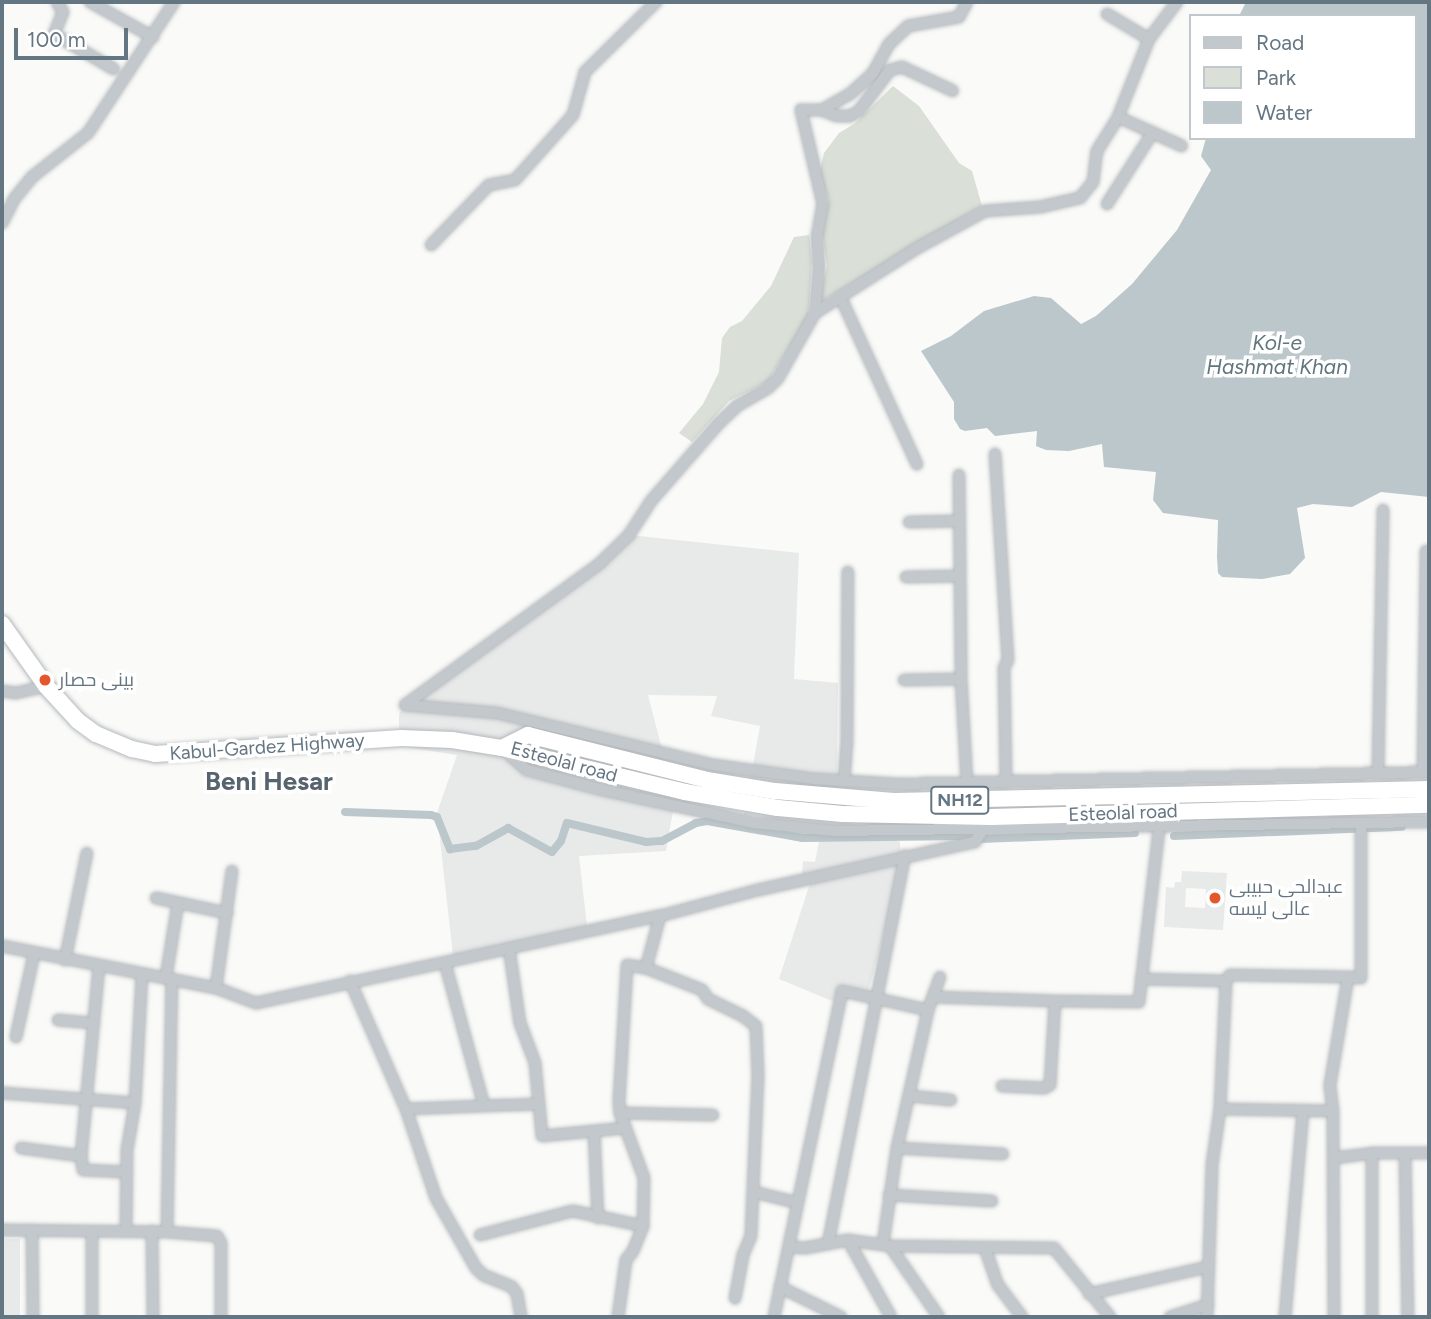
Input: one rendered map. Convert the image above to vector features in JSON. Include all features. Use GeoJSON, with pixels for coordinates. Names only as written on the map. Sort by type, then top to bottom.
{"type":"FeatureCollection","features":[{"type":"Feature","properties":{"kind":"highway","name":"Kabul-Gardez Highway"},"geometry":{"type":"LineString","coordinates":[[2,624],[46,686],[78,721],[96,734],[132,749],[155,754],[401,738],[452,740],[502,748]]}},
{"type":"Feature","properties":{"kind":"highway","name":"Esteolal road"},"geometry":{"type":"LineString","coordinates":[[502,748],[529,727],[708,779],[775,792],[894,801],[1429,789]]}},
{"type":"Feature","properties":{"kind":"highway","name":"Esteolal road"},"geometry":{"type":"LineString","coordinates":[[502,748],[685,792],[778,808],[843,814],[1160,820],[1429,805]]}},
{"type":"Feature","properties":{"kind":"street"},"geometry":{"type":"LineString","coordinates":[[57,2],[63,12],[54,34],[114,69]]}},
{"type":"Feature","properties":{"kind":"street"},"geometry":{"type":"LineString","coordinates":[[90,2],[153,37]]}},
{"type":"Feature","properties":{"kind":"street"},"geometry":{"type":"LineString","coordinates":[[2,223],[15,198],[32,177],[88,133],[174,2]]}},
{"type":"Feature","properties":{"kind":"street"},"geometry":{"type":"LineString","coordinates":[[431,245],[489,185],[515,180],[573,115],[586,72],[656,2]]}},
{"type":"Feature","properties":{"kind":"street"},"geometry":{"type":"LineString","coordinates":[[821,110],[850,94],[873,73],[889,44],[908,26],[959,17],[967,2]]}},
{"type":"Feature","properties":{"kind":"street"},"geometry":{"type":"LineString","coordinates":[[815,313],[985,211],[1022,206],[1040,207],[1080,198],[1093,182],[1097,152],[1118,117],[1149,39],[1177,2]]}},
{"type":"Feature","properties":{"kind":"street"},"geometry":{"type":"LineString","coordinates":[[1107,14],[1149,39]]}},
{"type":"Feature","properties":{"kind":"street"},"geometry":{"type":"LineString","coordinates":[[953,91],[902,66],[890,69],[859,111],[850,116],[836,116],[821,110],[801,110],[823,204],[817,237],[819,267],[815,313],[778,378],[768,388],[737,406],[719,423],[651,501],[629,535],[599,565],[405,705],[497,713],[529,727],[714,765],[844,781],[898,784],[1426,772],[1426,551]]}},
{"type":"Feature","properties":{"kind":"street"},"geometry":{"type":"LineString","coordinates":[[1118,117],[1182,146]]}},
{"type":"Feature","properties":{"kind":"street"},"geometry":{"type":"LineString","coordinates":[[1107,204],[1153,132]]}},
{"type":"Feature","properties":{"kind":"street"},"geometry":{"type":"LineString","coordinates":[[840,296],[917,464]]}},
{"type":"Feature","properties":{"kind":"street"},"geometry":{"type":"LineString","coordinates":[[995,454],[1008,660],[1004,668],[1006,781]]}},
{"type":"Feature","properties":{"kind":"street"},"geometry":{"type":"LineString","coordinates":[[959,475],[961,679],[967,782]]}},
{"type":"Feature","properties":{"kind":"street"},"geometry":{"type":"LineString","coordinates":[[1378,772],[1382,510]]}},
{"type":"Feature","properties":{"kind":"street"},"geometry":{"type":"LineString","coordinates":[[909,522],[958,521]]}},
{"type":"Feature","properties":{"kind":"street"},"geometry":{"type":"LineString","coordinates":[[844,781],[848,572]]}},
{"type":"Feature","properties":{"kind":"street"},"geometry":{"type":"LineString","coordinates":[[906,577],[960,576]]}},
{"type":"Feature","properties":{"kind":"street"},"geometry":{"type":"LineString","coordinates":[[904,680],[961,679]]}},
{"type":"Feature","properties":{"kind":"street"},"geometry":{"type":"LineString","coordinates":[[2,691],[16,693],[46,686]]}},
{"type":"Feature","properties":{"kind":"street"},"geometry":{"type":"LineString","coordinates":[[502,748],[527,770],[599,789],[753,823],[836,831],[982,831],[1160,820],[1361,828],[1429,822]]}},
{"type":"Feature","properties":{"kind":"street"},"geometry":{"type":"LineString","coordinates":[[2,946],[216,988],[256,1003],[660,916],[905,856],[975,842],[991,817]]}},
{"type":"Feature","properties":{"kind":"street"},"geometry":{"type":"LineString","coordinates":[[933,997],[1139,1002],[1160,820]]}},
{"type":"Feature","properties":{"kind":"street"},"geometry":{"type":"LineString","coordinates":[[1207,1317],[1212,1165],[1220,1109],[1226,981],[1230,975],[1361,978],[1361,828]]}},
{"type":"Feature","properties":{"kind":"street"},"geometry":{"type":"LineString","coordinates":[[65,960],[87,853]]}},
{"type":"Feature","properties":{"kind":"street"},"geometry":{"type":"LineString","coordinates":[[828,1244],[905,856]]}},
{"type":"Feature","properties":{"kind":"street"},"geometry":{"type":"LineString","coordinates":[[216,988],[232,871]]}},
{"type":"Feature","properties":{"kind":"street"},"geometry":{"type":"LineString","coordinates":[[156,898],[227,913]]}},
{"type":"Feature","properties":{"kind":"street"},"geometry":{"type":"LineString","coordinates":[[167,1232],[169,978],[178,903]]}},
{"type":"Feature","properties":{"kind":"street"},"geometry":{"type":"LineString","coordinates":[[646,968],[660,916]]}},
{"type":"Feature","properties":{"kind":"street"},"geometry":{"type":"LineString","coordinates":[[509,948],[520,1023],[535,1063],[542,1136],[626,1128]]}},
{"type":"Feature","properties":{"kind":"street"},"geometry":{"type":"LineString","coordinates":[[16,1037],[34,954]]}},
{"type":"Feature","properties":{"kind":"street"},"geometry":{"type":"LineString","coordinates":[[446,963],[484,1106]]}},
{"type":"Feature","properties":{"kind":"street"},"geometry":{"type":"LineString","coordinates":[[618,1317],[626,1260],[643,1226],[644,1178],[620,1113],[627,965],[646,968],[702,990],[708,999],[743,1016],[756,1026],[751,1236],[743,1255],[735,1298]]}},
{"type":"Feature","properties":{"kind":"street"},"geometry":{"type":"LineString","coordinates":[[99,966],[81,1156],[83,1170],[127,1172]]}},
{"type":"Feature","properties":{"kind":"street"},"geometry":{"type":"LineString","coordinates":[[126,1231],[127,1172],[135,1103],[142,974]]}},
{"type":"Feature","properties":{"kind":"street"},"geometry":{"type":"LineString","coordinates":[[939,1317],[886,1245],[889,1195],[897,1148],[928,1010],[940,977]]}},
{"type":"Feature","properties":{"kind":"street"},"geometry":{"type":"LineString","coordinates":[[1334,1317],[1334,1158],[1330,1085],[1349,977]]}},
{"type":"Feature","properties":{"kind":"street"},"geometry":{"type":"LineString","coordinates":[[1141,979],[1226,981]]}},
{"type":"Feature","properties":{"kind":"street"},"geometry":{"type":"LineString","coordinates":[[351,981],[406,1109],[436,1198],[476,1268],[483,1275],[512,1287],[517,1294],[520,1317]]}},
{"type":"Feature","properties":{"kind":"street"},"geometry":{"type":"LineString","coordinates":[[774,1317],[842,991],[928,1010]]}},
{"type":"Feature","properties":{"kind":"street"},"geometry":{"type":"LineString","coordinates":[[1002,1086],[1044,1088],[1050,1084],[1055,1001]]}},
{"type":"Feature","properties":{"kind":"street"},"geometry":{"type":"LineString","coordinates":[[58,1020],[94,1023]]}},
{"type":"Feature","properties":{"kind":"street"},"geometry":{"type":"LineString","coordinates":[[2,1093],[135,1103]]}},
{"type":"Feature","properties":{"kind":"street"},"geometry":{"type":"LineString","coordinates":[[910,1096],[951,1100]]}},
{"type":"Feature","properties":{"kind":"street"},"geometry":{"type":"LineString","coordinates":[[406,1109],[539,1104]]}},
{"type":"Feature","properties":{"kind":"street"},"geometry":{"type":"LineString","coordinates":[[1220,1109],[1333,1111]]}},
{"type":"Feature","properties":{"kind":"street"},"geometry":{"type":"LineString","coordinates":[[1285,1317],[1303,1111]]}},
{"type":"Feature","properties":{"kind":"street"},"geometry":{"type":"LineString","coordinates":[[620,1113],[713,1115]]}},
{"type":"Feature","properties":{"kind":"street"},"geometry":{"type":"LineString","coordinates":[[594,1131],[598,1218]]}},
{"type":"Feature","properties":{"kind":"street"},"geometry":{"type":"LineString","coordinates":[[20,1148],[81,1156]]}},
{"type":"Feature","properties":{"kind":"street"},"geometry":{"type":"LineString","coordinates":[[897,1148],[1003,1154]]}},
{"type":"Feature","properties":{"kind":"street"},"geometry":{"type":"LineString","coordinates":[[1334,1158],[1372,1153],[1429,1153]]}},
{"type":"Feature","properties":{"kind":"street"},"geometry":{"type":"LineString","coordinates":[[1372,1153],[1372,1317]]}},
{"type":"Feature","properties":{"kind":"street"},"geometry":{"type":"LineString","coordinates":[[1405,1153],[1408,1317]]}},
{"type":"Feature","properties":{"kind":"street"},"geometry":{"type":"LineString","coordinates":[[754,1192],[798,1203]]}},
{"type":"Feature","properties":{"kind":"street"},"geometry":{"type":"LineString","coordinates":[[889,1195],[992,1201]]}},
{"type":"Feature","properties":{"kind":"street"},"geometry":{"type":"LineString","coordinates":[[480,1235],[573,1211],[643,1226]]}},
{"type":"Feature","properties":{"kind":"street"},"geometry":{"type":"LineString","coordinates":[[2,1230],[152,1231],[221,1238],[221,1317]]}},
{"type":"Feature","properties":{"kind":"street"},"geometry":{"type":"LineString","coordinates":[[32,1230],[33,1317]]}},
{"type":"Feature","properties":{"kind":"street"},"geometry":{"type":"LineString","coordinates":[[152,1231],[153,1317]]}},
{"type":"Feature","properties":{"kind":"street"},"geometry":{"type":"LineString","coordinates":[[92,1232],[92,1317]]}},
{"type":"Feature","properties":{"kind":"street"},"geometry":{"type":"LineString","coordinates":[[790,1247],[848,1240],[886,1245],[1054,1248],[1110,1317]]}},
{"type":"Feature","properties":{"kind":"street"},"geometry":{"type":"LineString","coordinates":[[848,1240],[891,1317]]}},
{"type":"Feature","properties":{"kind":"street"},"geometry":{"type":"LineString","coordinates":[[985,1248],[998,1285],[1022,1317]]}},
{"type":"Feature","properties":{"kind":"street"},"geometry":{"type":"LineString","coordinates":[[1089,1294],[1208,1267]]}},
{"type":"Feature","properties":{"kind":"street"},"geometry":{"type":"LineString","coordinates":[[780,1287],[841,1317]]}},
{"type":"Feature","properties":{"kind":"street"},"geometry":{"type":"LineString","coordinates":[[1170,1317],[1208,1305]]}},
{"type":"Feature","properties":{"kind":"shaded area"},"geometry":{"type":"Polygon","coordinates":[[[629,535],[799,553],[794,679],[838,683],[836,817],[900,842],[901,867],[867,996],[832,1001],[779,979],[811,880],[802,877],[803,861],[815,862],[822,826],[744,815],[760,726],[711,716],[717,696],[648,695],[675,799],[666,851],[579,856],[587,926],[453,956],[437,813],[457,755],[399,746],[399,714],[405,705],[629,535]]]}},
{"type":"Feature","properties":{"kind":"shaded area","name":"عبدالحی حبیبی عالی لیسه"},"geometry":{"type":"Polygon","coordinates":[[[1182,871],[1227,873],[1223,930],[1164,927],[1166,887],[1174,888],[1175,882],[1181,882],[1182,871]],[[1186,888],[1185,907],[1205,908],[1206,889],[1186,888]]]}},
{"type":"Feature","properties":{"kind":"shaded area"},"geometry":{"type":"Polygon","coordinates":[[[2,1239],[20,1239],[20,1317],[2,1317],[2,1239]]]}},
{"type":"Feature","properties":{"kind":"green space"},"geometry":{"type":"Polygon","coordinates":[[[893,86],[919,106],[959,163],[972,171],[982,206],[818,303],[827,266],[822,232],[829,200],[819,174],[824,153],[839,133],[854,124],[893,86]]]}},
{"type":"Feature","properties":{"kind":"green space"},"geometry":{"type":"Polygon","coordinates":[[[809,235],[812,262],[808,318],[767,382],[729,401],[692,442],[679,433],[703,404],[719,372],[722,338],[730,327],[742,321],[771,286],[794,237],[809,235]]]}},
{"type":"Feature","properties":{"kind":"water","name":"Kol-e Hashmat Khan"},"geometry":{"type":"Polygon","coordinates":[[[1246,2],[1429,2],[1429,497],[1381,492],[1352,507],[1313,504],[1297,508],[1305,558],[1290,574],[1262,579],[1222,577],[1218,573],[1218,520],[1163,513],[1153,500],[1156,472],[1104,467],[1102,444],[1069,451],[1046,450],[1036,446],[1037,431],[995,436],[987,428],[965,431],[960,429],[954,419],[954,402],[921,351],[951,336],[984,311],[1034,296],[1051,298],[1081,324],[1096,316],[1132,284],[1177,230],[1211,170],[1201,156],[1205,140],[1417,140],[1417,14],[1240,14],[1246,2]]]}},
{"type":"Feature","properties":{"kind":"waterway"},"geometry":{"type":"LineString","coordinates":[[345,812],[437,817],[450,849],[476,846],[508,828],[552,852],[561,841],[567,823],[646,842],[662,841],[696,823],[707,821],[802,838],[967,836]]}},
{"type":"Feature","properties":{"kind":"waterway"},"geometry":{"type":"LineString","coordinates":[[1174,836],[1402,827]]}},
{"type":"Feature","properties":{"kind":"waterway"},"geometry":{"type":"LineString","coordinates":[[981,839],[1135,833]]}},
{"type":"Feature","properties":{"kind":"place","name":"بینی حصار"},"geometry":{"type":"Point","coordinates":[45,680]}},
{"type":"Feature","properties":{"kind":"place","name":"عبدالحی حبیبی عالی لیسه"},"geometry":{"type":"Point","coordinates":[1215,898]}},
{"type":"Feature","properties":{"kind":"district","name":"Beni Hesar"},"geometry":{"type":"Point","coordinates":[269,782]}}]}
